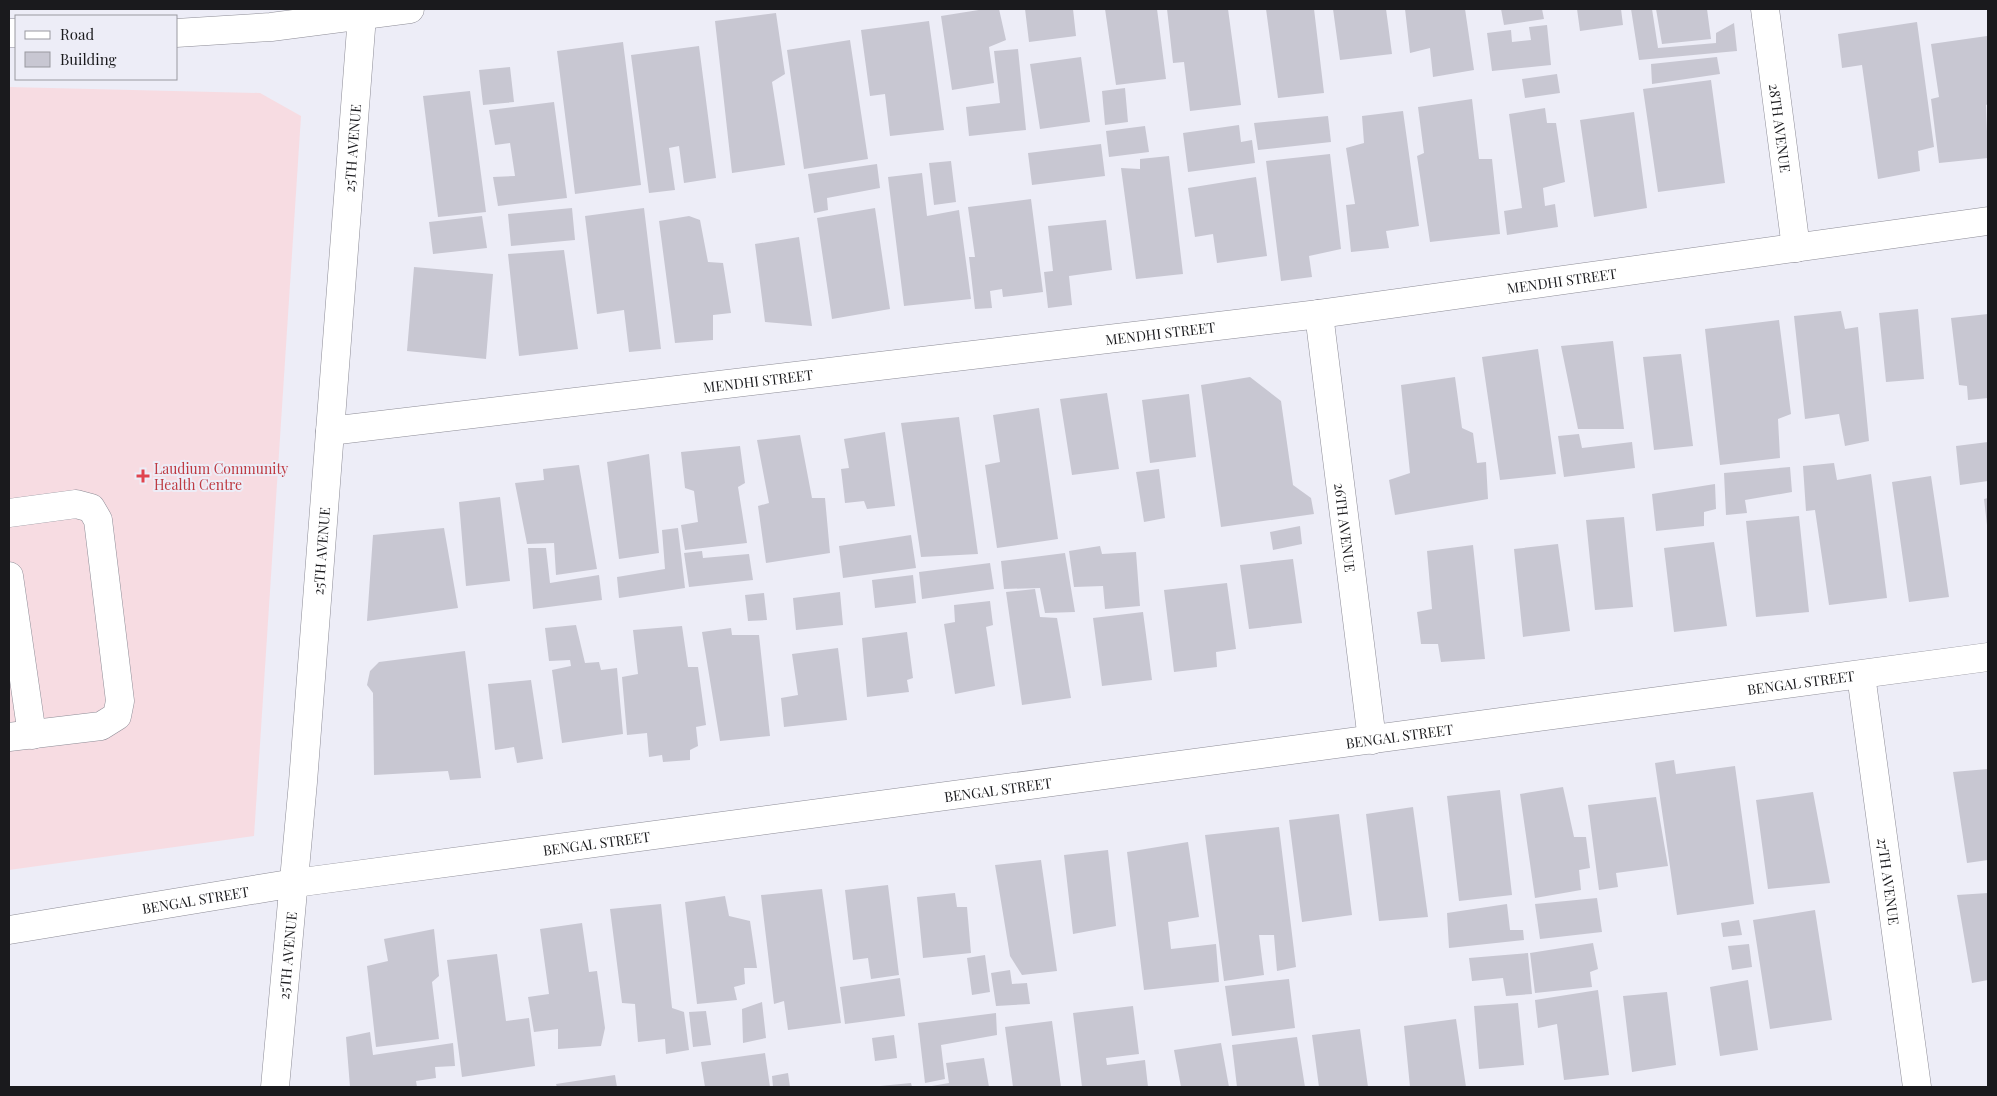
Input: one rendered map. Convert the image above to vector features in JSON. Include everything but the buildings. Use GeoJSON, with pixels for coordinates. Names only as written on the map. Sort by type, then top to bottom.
{"type":"FeatureCollection","features":[{"type":"Feature","properties":{"kind":"street"},"geometry":{"type":"LineString","coordinates":[[178,33],[271,26],[410,9]]}},
{"type":"Feature","properties":{"kind":"street","name":"28TH AVENUE"},"geometry":{"type":"LineString","coordinates":[[1765,9],[1796,248]]}},
{"type":"Feature","properties":{"kind":"street","name":"25TH AVENUE"},"geometry":{"type":"LineString","coordinates":[[275,1087],[295,883],[362,16]]}},
{"type":"Feature","properties":{"kind":"street","name":"MENDHI STREET"},"geometry":{"type":"LineString","coordinates":[[330,431],[1319,314],[1988,221]]}},
{"type":"Feature","properties":{"kind":"street","name":"26TH AVENUE"},"geometry":{"type":"LineString","coordinates":[[1319,314],[1372,740]]}},
{"type":"Feature","properties":{"kind":"street"},"geometry":{"type":"LineString","coordinates":[[9,513],[76,504],[91,508],[98,520],[120,701],[117,716],[101,726],[20,736],[9,576]]}},
{"type":"Feature","properties":{"kind":"street","name":"BENGAL STREET"},"geometry":{"type":"LineString","coordinates":[[9,930],[295,883],[1988,657]]}},
{"type":"Feature","properties":{"kind":"street","name":"27TH AVENUE"},"geometry":{"type":"LineString","coordinates":[[1861,675],[1917,1087]]}},
{"type":"Feature","properties":{"kind":"shaded area","name":"Laudium Community Health Centre"},"geometry":{"type":"Polygon","coordinates":[[[9,87],[260,93],[301,116],[254,836],[9,870],[9,87]]]}},
{"type":"Feature","properties":{"kind":"place","name":"Laudium Community Health Centre"},"geometry":{"type":"Point","coordinates":[143,476]}}]}
